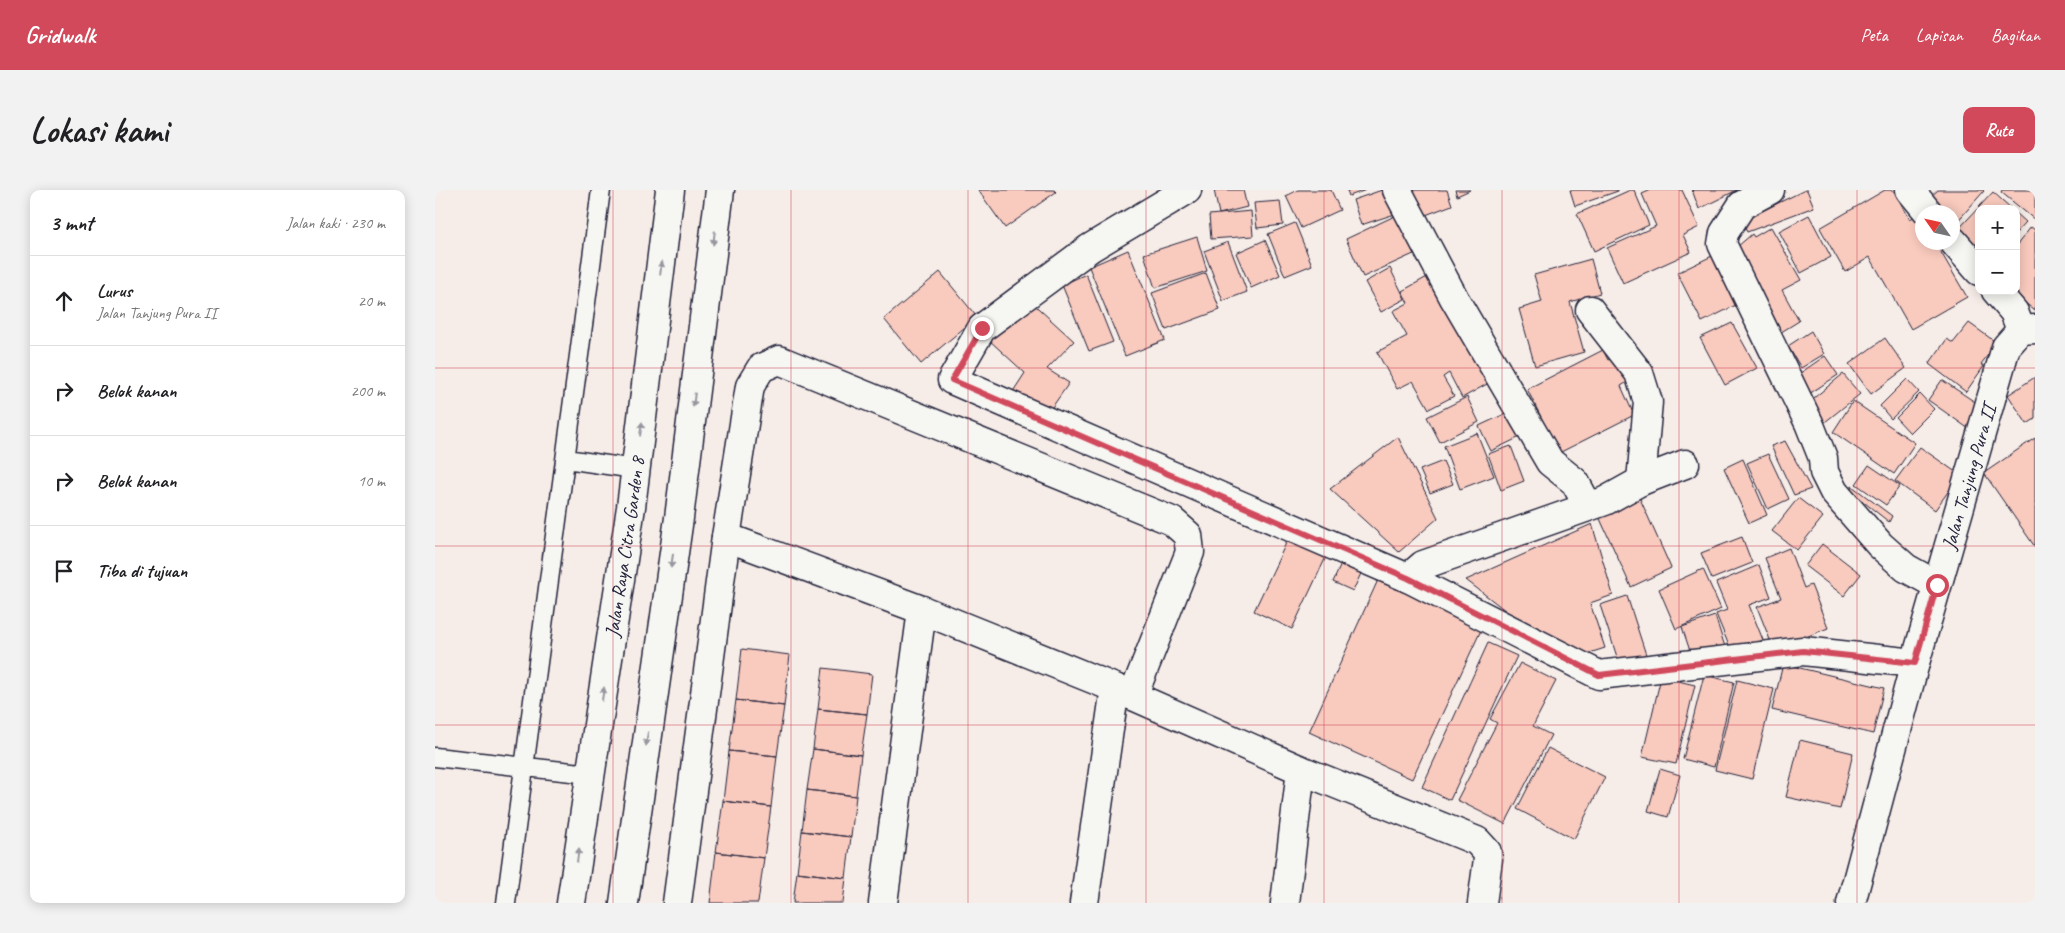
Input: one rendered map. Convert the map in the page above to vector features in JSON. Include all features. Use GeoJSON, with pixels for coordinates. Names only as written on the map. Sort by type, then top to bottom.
{"type":"FeatureCollection","features":[{"type":"Feature","properties":{"kind":"street","name":"Jalan Raya Citra Garden 8"},"geometry":{"type":"LineString","coordinates":[[571,903],[635,469],[670,190]]}},
{"type":"Feature","properties":{"kind":"street"},"geometry":{"type":"LineString","coordinates":[[624,903],[682,489],[720,190]]}},
{"type":"Feature","properties":{"kind":"street"},"geometry":{"type":"LineString","coordinates":[[1187,190],[1090,248],[982,328],[952,380],[1408,578],[1599,675],[1803,651],[1915,663]]}},
{"type":"Feature","properties":{"kind":"street"},"geometry":{"type":"LineString","coordinates":[[1397,190],[1454,298],[1550,462],[1575,482],[1588,506]]}},
{"type":"Feature","properties":{"kind":"street"},"geometry":{"type":"LineString","coordinates":[[1770,190],[1742,205],[1724,233],[1723,244],[1809,423],[1823,458],[1824,472],[1834,492],[1880,545],[1906,568],[1937,585]]}},
{"type":"Feature","properties":{"kind":"street"},"geometry":{"type":"LineString","coordinates":[[1910,190],[1923,205]]}},
{"type":"Feature","properties":{"kind":"street"},"geometry":{"type":"LineString","coordinates":[[1960,248],[1975,266]]}},
{"type":"Feature","properties":{"kind":"street"},"geometry":{"type":"LineString","coordinates":[[1999,295],[2028,329]]}},
{"type":"Feature","properties":{"kind":"street"},"geometry":{"type":"LineString","coordinates":[[1590,310],[1639,373],[1646,395],[1648,402],[1641,481]]}},
{"type":"Feature","properties":{"kind":"street","name":"Jalan Tanjung Pura II"},"geometry":{"type":"LineString","coordinates":[[1851,903],[1915,663],[2006,347],[2028,329]]}},
{"type":"Feature","properties":{"kind":"street"},"geometry":{"type":"LineString","coordinates":[[677,903],[726,537],[750,386],[761,368],[779,360],[1172,521],[1188,535],[1190,552],[1124,692],[1084,903]]}},
{"type":"Feature","properties":{"kind":"street"},"geometry":{"type":"LineString","coordinates":[[1408,578],[1423,564],[1605,501],[1641,481],[1685,464]]}},
{"type":"Feature","properties":{"kind":"street"},"geometry":{"type":"LineString","coordinates":[[726,537],[921,610],[1124,692],[1301,770],[1477,841],[1487,852],[1488,859],[1483,903]]}},
{"type":"Feature","properties":{"kind":"street"},"geometry":{"type":"LineString","coordinates":[[883,903],[921,610]]}},
{"type":"Feature","properties":{"kind":"street"},"geometry":{"type":"LineString","coordinates":[[1285,903],[1301,770]]}},
{"type":"Feature","properties":{"kind":"lane"},"geometry":{"type":"LineString","coordinates":[[506,903],[601,190]]}},
{"type":"Feature","properties":{"kind":"lane"},"geometry":{"type":"LineString","coordinates":[[565,459],[635,469]]}},
{"type":"Feature","properties":{"kind":"lane"},"geometry":{"type":"LineString","coordinates":[[435,757],[591,774]]}},
{"type":"Feature","properties":{"kind":"building"},"geometry":{"type":"Polygon","coordinates":[[[978,190],[1054,190],[1056,192],[1005,228],[978,190]]]}},
{"type":"Feature","properties":{"kind":"building"},"geometry":{"type":"Polygon","coordinates":[[[1214,190],[1243,190],[1247,207],[1219,214],[1214,190]]]}},
{"type":"Feature","properties":{"kind":"building"},"geometry":{"type":"Polygon","coordinates":[[[1298,190],[1331,190],[1340,210],[1301,228],[1286,196],[1298,190]]]}},
{"type":"Feature","properties":{"kind":"building"},"geometry":{"type":"Polygon","coordinates":[[[1347,190],[1366,190],[1349,196],[1347,190]]]}},
{"type":"Feature","properties":{"kind":"building"},"geometry":{"type":"Polygon","coordinates":[[[1382,190],[1391,190],[1398,213],[1361,225],[1353,200],[1382,190]]]}},
{"type":"Feature","properties":{"kind":"building"},"geometry":{"type":"Polygon","coordinates":[[[1404,190],[1447,190],[1452,205],[1415,219],[1404,190]]]}},
{"type":"Feature","properties":{"kind":"building"},"geometry":{"type":"Polygon","coordinates":[[[1455,190],[1470,190],[1457,196],[1455,190]]]}},
{"type":"Feature","properties":{"kind":"building"},"geometry":{"type":"Polygon","coordinates":[[[1570,190],[1618,190],[1618,191],[1575,206],[1570,190]]]}},
{"type":"Feature","properties":{"kind":"building"},"geometry":{"type":"Polygon","coordinates":[[[1630,190],[1634,190],[1649,225],[1594,251],[1577,214],[1630,190]]]}},
{"type":"Feature","properties":{"kind":"building"},"geometry":{"type":"Polygon","coordinates":[[[1651,190],[1682,190],[1699,227],[1683,235],[1691,252],[1623,283],[1607,248],[1656,226],[1642,194],[1651,190]]]}},
{"type":"Feature","properties":{"kind":"building"},"geometry":{"type":"Polygon","coordinates":[[[1692,190],[1737,190],[1699,209],[1692,190]]]}},
{"type":"Feature","properties":{"kind":"building"},"geometry":{"type":"Polygon","coordinates":[[[1807,190],[1814,207],[1747,232],[1741,221],[1807,190]]]}},
{"type":"Feature","properties":{"kind":"building"},"geometry":{"type":"Polygon","coordinates":[[[1885,190],[1893,190],[1910,219],[1915,216],[1915,250],[1940,250],[1967,297],[1911,329],[1870,257],[1845,272],[1820,228],[1885,190]]]}},
{"type":"Feature","properties":{"kind":"building"},"geometry":{"type":"Polygon","coordinates":[[[1938,190],[1984,191],[1960,218],[1960,205],[1934,205],[1928,199],[1938,190]]]}},
{"type":"Feature","properties":{"kind":"building"},"geometry":{"type":"Polygon","coordinates":[[[2002,190],[2035,190],[2035,220],[2020,208],[2020,205],[2017,205],[2001,192],[2002,190]]]}},
{"type":"Feature","properties":{"kind":"building"},"geometry":{"type":"Polygon","coordinates":[[[1993,192],[2008,205],[1981,205],[1993,192]]]}},
{"type":"Feature","properties":{"kind":"building"},"geometry":{"type":"Polygon","coordinates":[[[1280,201],[1283,225],[1257,228],[1254,203],[1280,201]]]}},
{"type":"Feature","properties":{"kind":"building"},"geometry":{"type":"Polygon","coordinates":[[[1251,211],[1253,236],[1211,239],[1209,215],[1251,211]]]}},
{"type":"Feature","properties":{"kind":"building"},"geometry":{"type":"Polygon","coordinates":[[[1975,211],[1975,253],[1960,240],[1960,228],[1975,211]]]}},
{"type":"Feature","properties":{"kind":"building"},"geometry":{"type":"Polygon","coordinates":[[[1401,213],[1418,252],[1363,277],[1346,239],[1401,213]]]}},
{"type":"Feature","properties":{"kind":"building"},"geometry":{"type":"Polygon","coordinates":[[[1809,215],[1831,257],[1801,273],[1779,231],[1809,215]]]}},
{"type":"Feature","properties":{"kind":"building"},"geometry":{"type":"Polygon","coordinates":[[[2020,217],[2026,222],[2020,229],[2020,217]]]}},
{"type":"Feature","properties":{"kind":"building"},"geometry":{"type":"Polygon","coordinates":[[[1295,223],[1312,265],[1285,276],[1268,234],[1295,223]]]}},
{"type":"Feature","properties":{"kind":"building"},"geometry":{"type":"Polygon","coordinates":[[[1771,227],[1801,280],[1782,290],[1799,321],[1778,334],[1737,247],[1752,234],[1754,237],[1771,227]]]}},
{"type":"Feature","properties":{"kind":"building"},"geometry":{"type":"Polygon","coordinates":[[[2031,227],[2035,230],[2035,311],[2016,295],[2020,295],[2020,241],[2031,227]]]}},
{"type":"Feature","properties":{"kind":"building"},"geometry":{"type":"Polygon","coordinates":[[[1197,237],[1207,271],[1155,288],[1144,254],[1197,237]]]}},
{"type":"Feature","properties":{"kind":"building"},"geometry":{"type":"Polygon","coordinates":[[[1265,240],[1280,275],[1251,288],[1236,253],[1265,240]]]}},
{"type":"Feature","properties":{"kind":"building"},"geometry":{"type":"Polygon","coordinates":[[[1228,242],[1247,292],[1223,301],[1204,251],[1228,242]]]}},
{"type":"Feature","properties":{"kind":"building"},"geometry":{"type":"Polygon","coordinates":[[[1128,250],[1165,340],[1125,356],[1089,267],[1128,250]]]}},
{"type":"Feature","properties":{"kind":"building"},"geometry":{"type":"Polygon","coordinates":[[[1714,255],[1738,304],[1702,322],[1677,273],[1714,255]]]}},
{"type":"Feature","properties":{"kind":"building"},"geometry":{"type":"Polygon","coordinates":[[[1591,259],[1600,293],[1570,302],[1584,352],[1535,366],[1519,309],[1542,302],[1534,275],[1591,259]]]}},
{"type":"Feature","properties":{"kind":"building"},"geometry":{"type":"Polygon","coordinates":[[[1390,268],[1405,299],[1381,312],[1365,282],[1390,268]]]}},
{"type":"Feature","properties":{"kind":"building"},"geometry":{"type":"Polygon","coordinates":[[[1438,271],[1496,379],[1462,398],[1449,373],[1443,377],[1454,396],[1429,409],[1413,381],[1397,389],[1377,352],[1407,336],[1393,311],[1408,303],[1402,291],[1438,271]]]}},
{"type":"Feature","properties":{"kind":"building"},"geometry":{"type":"Polygon","coordinates":[[[940,272],[977,317],[921,364],[884,319],[940,272]]]}},
{"type":"Feature","properties":{"kind":"building"},"geometry":{"type":"Polygon","coordinates":[[[1206,273],[1220,310],[1166,330],[1152,293],[1206,273]]]}},
{"type":"Feature","properties":{"kind":"building"},"geometry":{"type":"Polygon","coordinates":[[[1086,274],[1113,342],[1089,351],[1062,285],[1086,274]]]}},
{"type":"Feature","properties":{"kind":"building"},"geometry":{"type":"Polygon","coordinates":[[[1027,298],[1074,341],[1047,369],[1069,383],[1046,416],[1012,393],[1025,373],[989,340],[1027,298]]]}},
{"type":"Feature","properties":{"kind":"building"},"geometry":{"type":"Polygon","coordinates":[[[1732,323],[1757,368],[1725,385],[1700,338],[1732,323]]]}},
{"type":"Feature","properties":{"kind":"building"},"geometry":{"type":"Polygon","coordinates":[[[1969,323],[1997,343],[1981,364],[1984,366],[1966,392],[1929,364],[1947,339],[1953,343],[1969,323]]]}},
{"type":"Feature","properties":{"kind":"building"},"geometry":{"type":"Polygon","coordinates":[[[1811,331],[1824,354],[1801,368],[1788,346],[1811,331]]]}},
{"type":"Feature","properties":{"kind":"building"},"geometry":{"type":"Polygon","coordinates":[[[1885,338],[1906,368],[1871,394],[1849,364],[1885,338]]]}},
{"type":"Feature","properties":{"kind":"building"},"geometry":{"type":"Polygon","coordinates":[[[1603,350],[1608,360],[1617,356],[1629,381],[1621,386],[1634,415],[1559,453],[1527,389],[1603,350]]]}},
{"type":"Feature","properties":{"kind":"building"},"geometry":{"type":"Polygon","coordinates":[[[1825,356],[1838,375],[1809,394],[1796,376],[1825,356]]]}},
{"type":"Feature","properties":{"kind":"building"},"geometry":{"type":"Polygon","coordinates":[[[1843,374],[1860,394],[1825,422],[1809,402],[1843,374]]]}},
{"type":"Feature","properties":{"kind":"building"},"geometry":{"type":"Polygon","coordinates":[[[2035,377],[2035,419],[2027,424],[2008,395],[2035,377]]]}},
{"type":"Feature","properties":{"kind":"building"},"geometry":{"type":"Polygon","coordinates":[[[1907,379],[1919,392],[1891,419],[1880,406],[1907,379]]]}},
{"type":"Feature","properties":{"kind":"building"},"geometry":{"type":"Polygon","coordinates":[[[1942,380],[1984,408],[1969,429],[1928,400],[1942,380]]]}},
{"type":"Feature","properties":{"kind":"building"},"geometry":{"type":"Polygon","coordinates":[[[1920,394],[1934,409],[1910,433],[1896,418],[1920,394]]]}},
{"type":"Feature","properties":{"kind":"building"},"geometry":{"type":"Polygon","coordinates":[[[1467,397],[1479,422],[1440,442],[1427,417],[1467,397]]]}},
{"type":"Feature","properties":{"kind":"building"},"geometry":{"type":"Polygon","coordinates":[[[1853,401],[1915,443],[1894,474],[1833,432],[1853,401]]]}},
{"type":"Feature","properties":{"kind":"building"},"geometry":{"type":"Polygon","coordinates":[[[1509,412],[1520,437],[1491,451],[1479,426],[1509,412]]]}},
{"type":"Feature","properties":{"kind":"building"},"geometry":{"type":"Polygon","coordinates":[[[1477,433],[1494,476],[1460,489],[1444,446],[1477,433]]]}},
{"type":"Feature","properties":{"kind":"building"},"geometry":{"type":"Polygon","coordinates":[[[1398,437],[1438,518],[1399,552],[1330,489],[1398,437]]]}},
{"type":"Feature","properties":{"kind":"building"},"geometry":{"type":"Polygon","coordinates":[[[2035,438],[2035,547],[1984,473],[2035,438]]]}},
{"type":"Feature","properties":{"kind":"building"},"geometry":{"type":"Polygon","coordinates":[[[1785,441],[1811,489],[1794,495],[1771,446],[1785,441]]]}},
{"type":"Feature","properties":{"kind":"building"},"geometry":{"type":"Polygon","coordinates":[[[1511,446],[1524,481],[1501,490],[1488,454],[1511,446]]]}},
{"type":"Feature","properties":{"kind":"building"},"geometry":{"type":"Polygon","coordinates":[[[1920,447],[1960,475],[1935,510],[1895,481],[1920,447]]]}},
{"type":"Feature","properties":{"kind":"building"},"geometry":{"type":"Polygon","coordinates":[[[1768,454],[1789,499],[1768,509],[1747,463],[1768,454]]]}},
{"type":"Feature","properties":{"kind":"building"},"geometry":{"type":"Polygon","coordinates":[[[1743,459],[1767,515],[1749,523],[1724,468],[1743,459]]]}},
{"type":"Feature","properties":{"kind":"building"},"geometry":{"type":"Polygon","coordinates":[[[1443,461],[1453,484],[1430,493],[1420,470],[1443,461]]]}},
{"type":"Feature","properties":{"kind":"building"},"geometry":{"type":"Polygon","coordinates":[[[1869,465],[1900,486],[1886,505],[1856,484],[1869,465]]]}},
{"type":"Feature","properties":{"kind":"building"},"geometry":{"type":"Polygon","coordinates":[[[1852,486],[1892,516],[1889,522],[1851,492],[1852,486]]]}},
{"type":"Feature","properties":{"kind":"building"},"geometry":{"type":"Polygon","coordinates":[[[1637,492],[1671,568],[1631,587],[1596,510],[1637,492]]]}},
{"type":"Feature","properties":{"kind":"building"},"geometry":{"type":"Polygon","coordinates":[[[1798,498],[1823,517],[1797,550],[1772,531],[1798,498]]]}},
{"type":"Feature","properties":{"kind":"building"},"geometry":{"type":"Polygon","coordinates":[[[1592,524],[1613,595],[1590,603],[1605,648],[1577,657],[1532,631],[1466,580],[1592,524]]]}},
{"type":"Feature","properties":{"kind":"building"},"geometry":{"type":"Polygon","coordinates":[[[1742,537],[1752,563],[1712,579],[1701,553],[1742,537]]]}},
{"type":"Feature","properties":{"kind":"building"},"geometry":{"type":"Polygon","coordinates":[[[1288,539],[1326,557],[1292,629],[1254,611],[1288,539]]]}},
{"type":"Feature","properties":{"kind":"building"},"geometry":{"type":"Polygon","coordinates":[[[1822,544],[1861,574],[1844,596],[1805,566],[1822,544]]]}},
{"type":"Feature","properties":{"kind":"building"},"geometry":{"type":"Polygon","coordinates":[[[1789,548],[1804,588],[1811,585],[1828,628],[1774,650],[1757,607],[1781,598],[1765,558],[1789,548]]]}},
{"type":"Feature","properties":{"kind":"building"},"geometry":{"type":"Polygon","coordinates":[[[1343,560],[1363,569],[1353,591],[1333,582],[1343,560]]]}},
{"type":"Feature","properties":{"kind":"building"},"geometry":{"type":"Polygon","coordinates":[[[1759,565],[1771,597],[1749,605],[1763,640],[1732,653],[1716,614],[1727,610],[1716,583],[1759,565]]]}},
{"type":"Feature","properties":{"kind":"building"},"geometry":{"type":"Polygon","coordinates":[[[1703,569],[1721,609],[1676,629],[1659,589],[1703,569]]]}},
{"type":"Feature","properties":{"kind":"building"},"geometry":{"type":"Polygon","coordinates":[[[1378,580],[1482,628],[1412,779],[1309,732],[1378,580]]]}},
{"type":"Feature","properties":{"kind":"building"},"geometry":{"type":"Polygon","coordinates":[[[1627,596],[1648,661],[1621,669],[1600,605],[1627,596]]]}},
{"type":"Feature","properties":{"kind":"building"},"geometry":{"type":"Polygon","coordinates":[[[1715,616],[1727,653],[1694,663],[1682,627],[1715,616]]]}},
{"type":"Feature","properties":{"kind":"building"},"geometry":{"type":"Polygon","coordinates":[[[1488,643],[1517,656],[1450,800],[1422,787],[1488,643]]]}},
{"type":"Feature","properties":{"kind":"building"},"geometry":{"type":"Polygon","coordinates":[[[742,649],[790,655],[784,706],[736,700],[742,649]]]}},
{"type":"Feature","properties":{"kind":"building"},"geometry":{"type":"Polygon","coordinates":[[[1520,663],[1556,681],[1533,726],[1551,735],[1505,824],[1457,800],[1497,723],[1490,719],[1520,663]]]}},
{"type":"Feature","properties":{"kind":"building"},"geometry":{"type":"Polygon","coordinates":[[[1783,664],[1884,688],[1873,734],[1772,710],[1783,664]]]}},
{"type":"Feature","properties":{"kind":"building"},"geometry":{"type":"Polygon","coordinates":[[[823,668],[872,674],[867,714],[818,709],[823,668]]]}},
{"type":"Feature","properties":{"kind":"building"},"geometry":{"type":"Polygon","coordinates":[[[1704,675],[1734,682],[1714,767],[1683,759],[1704,675]]]}},
{"type":"Feature","properties":{"kind":"building"},"geometry":{"type":"Polygon","coordinates":[[[1661,677],[1695,685],[1676,764],[1642,757],[1661,677]]]}},
{"type":"Feature","properties":{"kind":"building"},"geometry":{"type":"Polygon","coordinates":[[[1737,680],[1774,689],[1752,779],[1715,770],[1737,680]]]}},
{"type":"Feature","properties":{"kind":"building"},"geometry":{"type":"Polygon","coordinates":[[[736,700],[784,706],[777,756],[729,751],[736,700]]]}},
{"type":"Feature","properties":{"kind":"building"},"geometry":{"type":"Polygon","coordinates":[[[818,709],[867,714],[861,755],[813,749],[818,709]]]}},
{"type":"Feature","properties":{"kind":"building"},"geometry":{"type":"Polygon","coordinates":[[[1800,740],[1853,753],[1840,809],[1786,797],[1800,740]]]}},
{"type":"Feature","properties":{"kind":"building"},"geometry":{"type":"Polygon","coordinates":[[[1548,748],[1605,777],[1574,839],[1517,809],[1548,748]]]}},
{"type":"Feature","properties":{"kind":"building"},"geometry":{"type":"Polygon","coordinates":[[[813,749],[861,755],[856,796],[807,790],[813,749]]]}},
{"type":"Feature","properties":{"kind":"building"},"geometry":{"type":"Polygon","coordinates":[[[729,751],[777,756],[771,807],[723,801],[729,751]]]}},
{"type":"Feature","properties":{"kind":"building"},"geometry":{"type":"Polygon","coordinates":[[[1660,769],[1680,775],[1668,817],[1648,811],[1660,769]]]}},
{"type":"Feature","properties":{"kind":"building"},"geometry":{"type":"Polygon","coordinates":[[[807,790],[856,796],[851,837],[802,831],[807,790]]]}},
{"type":"Feature","properties":{"kind":"building"},"geometry":{"type":"Polygon","coordinates":[[[723,801],[771,807],[764,858],[716,852],[723,801]]]}},
{"type":"Feature","properties":{"kind":"building"},"geometry":{"type":"Polygon","coordinates":[[[802,831],[851,837],[846,878],[797,872],[802,831]]]}},
{"type":"Feature","properties":{"kind":"building"},"geometry":{"type":"Polygon","coordinates":[[[716,852],[764,858],[758,903],[710,903],[716,852]]]}},
{"type":"Feature","properties":{"kind":"building"},"geometry":{"type":"Polygon","coordinates":[[[797,872],[846,878],[843,903],[793,903],[797,872]]]}},
{"type":"Feature","properties":{"kind":"route"},"geometry":{"type":"LineString","coordinates":[[982,328],[952,380],[1408,578],[1599,675],[1803,651],[1915,663],[1937,585]]}}]}
